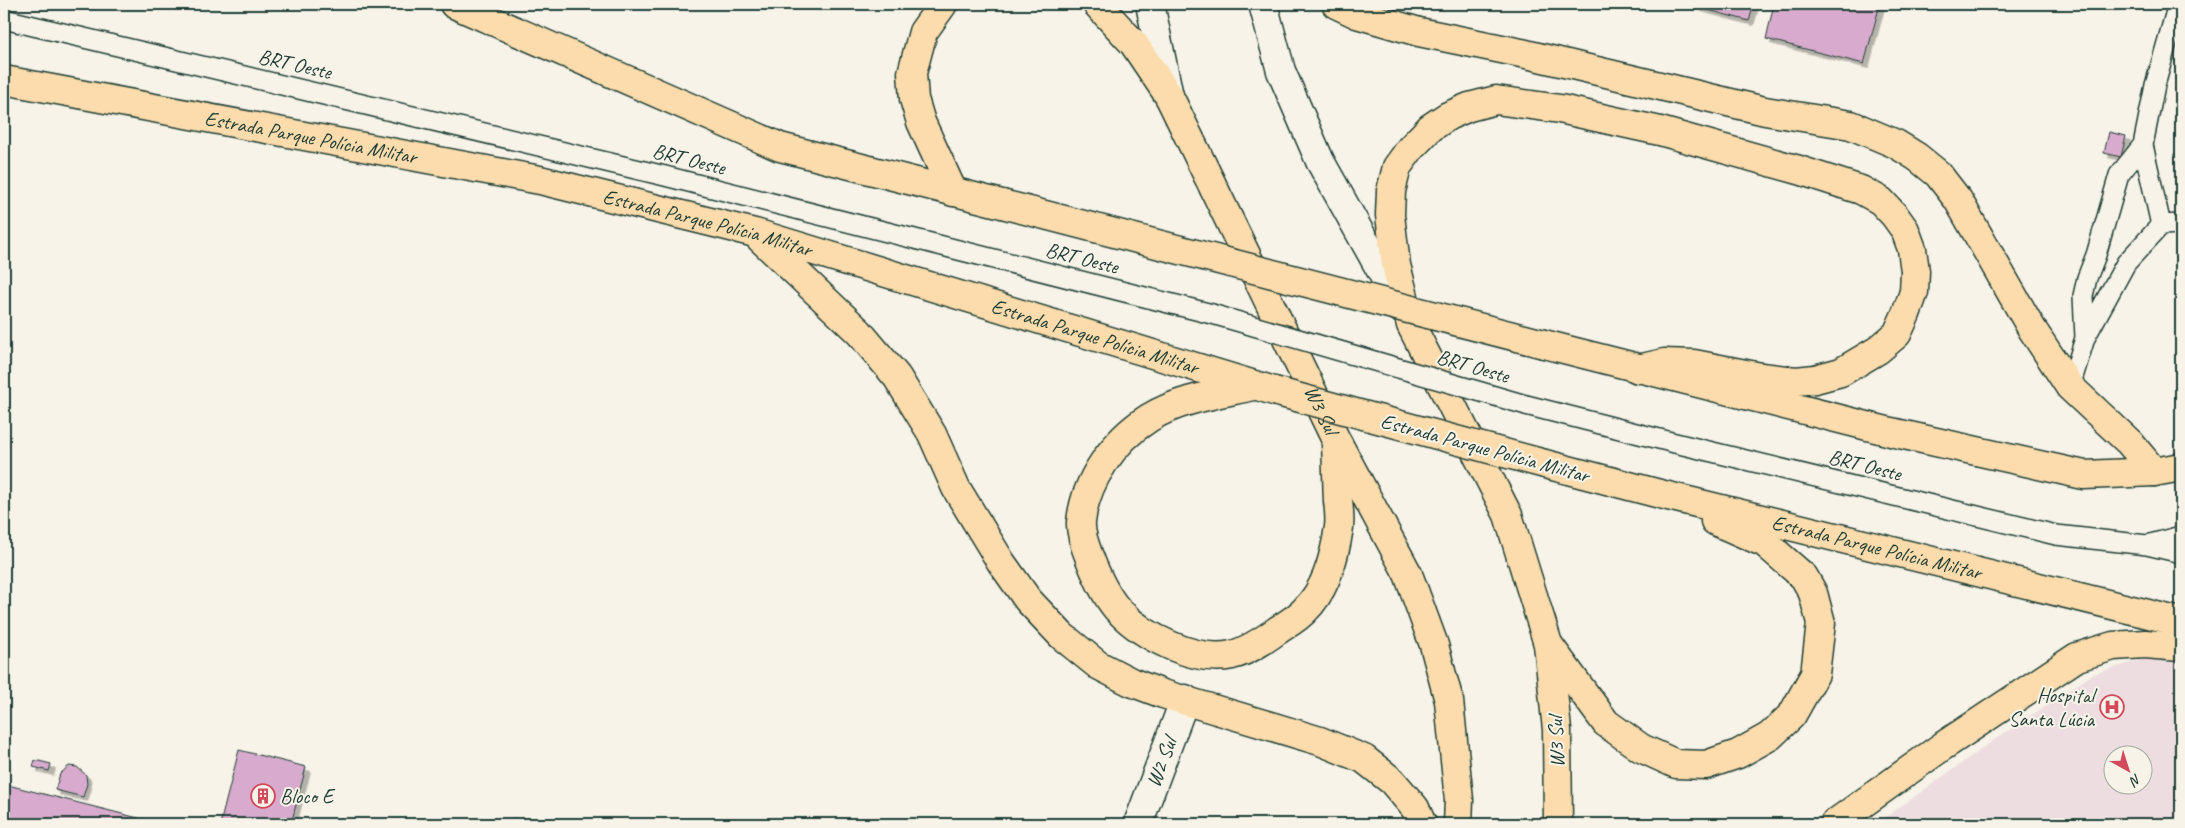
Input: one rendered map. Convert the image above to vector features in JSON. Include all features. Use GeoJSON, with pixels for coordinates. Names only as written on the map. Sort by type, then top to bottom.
{"type":"FeatureCollection","features":[{"type":"Feature","properties":{"kind":"main road"},"geometry":{"type":"LineString","coordinates":[[454,4],[780,147],[1638,369],[1891,432],[2084,475],[2154,472],[2181,467]]}},
{"type":"Feature","properties":{"kind":"main road"},"geometry":{"type":"LineString","coordinates":[[943,4],[924,32],[912,73],[914,99],[921,122],[953,192]]}},
{"type":"Feature","properties":{"kind":"main road"},"geometry":{"type":"LineString","coordinates":[[1097,4],[1134,44],[1169,96]]}},
{"type":"Feature","properties":{"kind":"main road"},"geometry":{"type":"LineString","coordinates":[[1336,4],[1357,14],[1419,32],[1526,54],[1765,111],[1851,125],[1896,144],[1917,157],[1938,174],[1958,200],[2032,329],[2070,387],[2130,443],[2154,472]]}},
{"type":"Feature","properties":{"kind":"main road","name":"Estrada Parque Polícia Militar"},"geometry":{"type":"LineString","coordinates":[[4,80],[540,180],[755,234],[1264,388],[1545,464],[2181,622]]}},
{"type":"Feature","properties":{"kind":"main road","name":"W3 Sul"},"geometry":{"type":"LineString","coordinates":[[1169,96],[1335,438],[1408,574],[1434,645],[1449,702],[1459,800],[1458,824]]}},
{"type":"Feature","properties":{"kind":"main road"},"geometry":{"type":"LineString","coordinates":[[1411,325],[1396,265],[1390,215],[1391,191],[1397,167],[1410,148],[1430,128],[1448,116],[1468,107],[1496,100],[1560,109],[1660,131],[1799,170],[1861,190],[1881,201],[1905,230],[1912,249],[1915,271],[1914,292],[1897,334],[1878,350],[1841,372],[1815,379],[1796,380],[1760,377],[1694,364],[1664,363],[1638,369]]}},
{"type":"Feature","properties":{"kind":"main road"},"geometry":{"type":"LineString","coordinates":[[755,234],[859,332],[897,377],[932,434],[956,488],[1001,562],[1028,600],[1062,636],[1098,665],[1132,682],[1163,694],[1185,699],[1320,741],[1364,759],[1392,781],[1415,808],[1422,824]]}},
{"type":"Feature","properties":{"kind":"main road","name":"W3 Sul"},"geometry":{"type":"LineString","coordinates":[[1411,325],[1508,515],[1548,644],[1557,730],[1558,824]]}},
{"type":"Feature","properties":{"kind":"main road"},"geometry":{"type":"LineString","coordinates":[[1264,388],[1190,400],[1148,419],[1123,440],[1106,459],[1088,489],[1080,524],[1087,551],[1105,591],[1118,610],[1139,629],[1181,649],[1206,656],[1232,655],[1259,643],[1306,610],[1320,590],[1331,564],[1340,525],[1335,438]]}},
{"type":"Feature","properties":{"kind":"main road"},"geometry":{"type":"LineString","coordinates":[[1548,644],[1606,723],[1641,748],[1676,764],[1706,765],[1738,754],[1770,736],[1792,715],[1815,674],[1820,648],[1821,623],[1813,593],[1804,577],[1764,543],[1660,494]]}},
{"type":"Feature","properties":{"kind":"main road"},"geometry":{"type":"LineString","coordinates":[[1834,824],[1943,746],[2077,657],[2113,646],[2145,644],[2181,647]]}},
{"type":"Feature","properties":{"kind":"street","name":"W3 Sul"},"geometry":{"type":"LineString","coordinates":[[1150,4],[1169,96]]}},
{"type":"Feature","properties":{"kind":"street","name":"W3 Sul"},"geometry":{"type":"LineString","coordinates":[[1263,4],[1281,71],[1320,161],[1411,325]]}},
{"type":"Feature","properties":{"kind":"street","name":"W2 Sul"},"geometry":{"type":"LineString","coordinates":[[1138,824],[1185,699]]}},
{"type":"Feature","properties":{"kind":"lane"},"geometry":{"type":"LineString","coordinates":[[2161,225],[2143,145],[2156,85],[2178,4]]}},
{"type":"Feature","properties":{"kind":"lane","name":"BRT Oeste"},"geometry":{"type":"LineString","coordinates":[[4,19],[666,176],[1212,314],[1526,404],[1675,443],[2056,535],[2148,545],[2181,553]]}},
{"type":"Feature","properties":{"kind":"lane"},"geometry":{"type":"LineString","coordinates":[[2085,338],[2083,296],[2087,278],[2096,256],[2119,175],[2143,145]]}},
{"type":"Feature","properties":{"kind":"lane"},"geometry":{"type":"LineString","coordinates":[[2070,387],[2085,338],[2126,263],[2161,225],[2181,224]]}},
{"type":"Feature","properties":{"kind":"lane","name":"BRT Oeste"},"geometry":{"type":"LineString","coordinates":[[2148,545],[2181,536]]}},
{"type":"Feature","properties":{"kind":"shaded area","name":"Hospital Santa Lúcia"},"geometry":{"type":"Polygon","coordinates":[[[2164,653],[2181,655],[2181,824],[1876,824],[1994,740],[2093,674],[2164,653]]]}},
{"type":"Feature","properties":{"kind":"building"},"geometry":{"type":"Polygon","coordinates":[[[1698,4],[1754,4],[1749,21],[1697,7],[1698,4]]]}},
{"type":"Feature","properties":{"kind":"building"},"geometry":{"type":"Polygon","coordinates":[[[1774,4],[1880,4],[1864,64],[1766,39],[1774,4]]]}},
{"type":"Feature","properties":{"kind":"building"},"geometry":{"type":"Polygon","coordinates":[[[2109,132],[2126,136],[2121,157],[2104,153],[2109,132]]]}},
{"type":"Feature","properties":{"kind":"building","name":"Bloco E"},"geometry":{"type":"Polygon","coordinates":[[[239,750],[306,767],[291,824],[220,824],[239,750]]]}},
{"type":"Feature","properties":{"kind":"building"},"geometry":{"type":"Polygon","coordinates":[[[35,760],[51,764],[49,771],[33,767],[35,760]]]}},
{"type":"Feature","properties":{"kind":"building"},"geometry":{"type":"Polygon","coordinates":[[[69,766],[77,767],[86,775],[87,784],[83,797],[55,790],[60,774],[69,766]]]}},
{"type":"Feature","properties":{"kind":"building"},"geometry":{"type":"Polygon","coordinates":[[[4,784],[154,822],[154,824],[4,824],[4,784]]]}},
{"type":"Feature","properties":{"kind":"building"},"geometry":{"type":"Polygon","coordinates":[[[513,818],[536,824],[511,824],[513,818]]]}},
{"type":"Feature","properties":{"kind":"place","name":"Hospital Santa Lúcia"},"geometry":{"type":"Point","coordinates":[2112,707]}},
{"type":"Feature","properties":{"kind":"place","name":"Bloco E"},"geometry":{"type":"Point","coordinates":[263,796]}}]}
